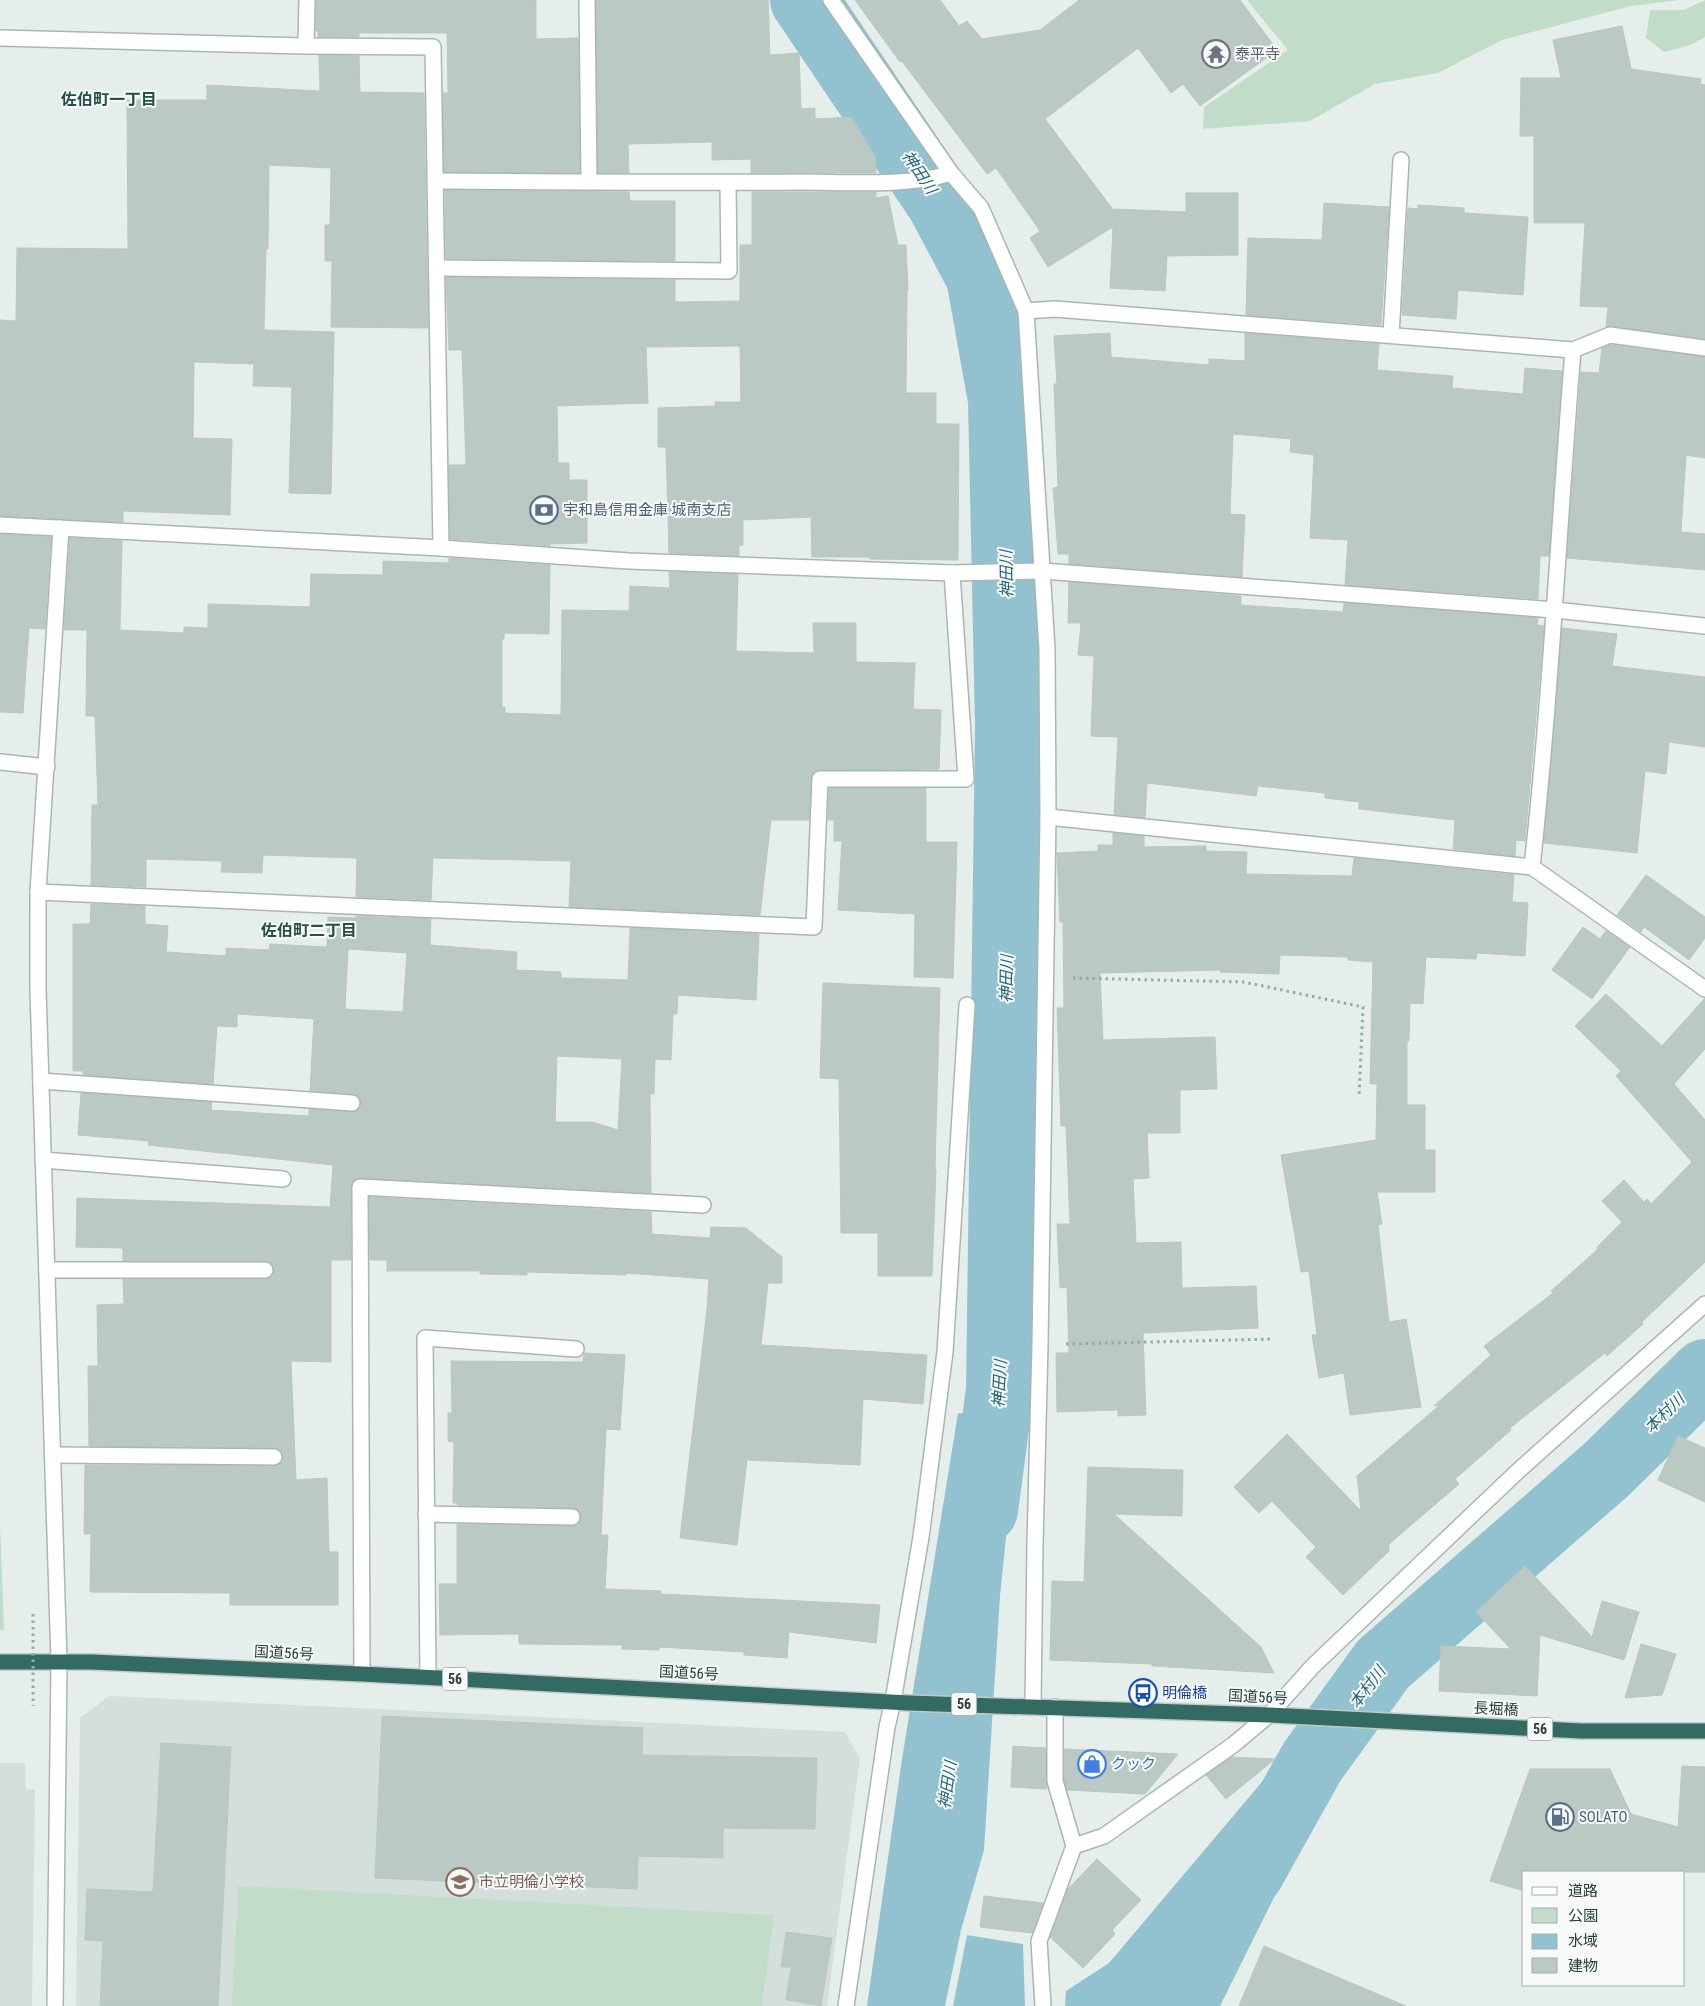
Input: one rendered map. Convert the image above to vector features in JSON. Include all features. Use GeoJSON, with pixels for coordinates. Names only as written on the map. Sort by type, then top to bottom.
{"type":"FeatureCollection","features":[{"type":"Feature","properties":{"kind":"highway","name":"国道56号"},"geometry":{"type":"LineString","coordinates":[[0,1662],[59,1662],[362,1674],[909,1703],[1270,1715],[1376,1721]]}},
{"type":"Feature","properties":{"kind":"highway","name":"長堀橋"},"geometry":{"type":"LineString","coordinates":[[1376,1721],[1581,1731],[1705,1731]]}},
{"type":"Feature","properties":{"kind":"street"},"geometry":{"type":"LineString","coordinates":[[306,46],[307,0]]}},
{"type":"Feature","properties":{"kind":"street"},"geometry":{"type":"LineString","coordinates":[[587,0],[590,182]]}},
{"type":"Feature","properties":{"kind":"street"},"geometry":{"type":"LineString","coordinates":[[832,0],[946,174],[981,208],[1026,311],[1036,572],[1047,649],[1048,817],[1040,1345],[1035,1543],[1026,1706]]}},
{"type":"Feature","properties":{"kind":"street"},"geometry":{"type":"LineString","coordinates":[[0,38],[306,46],[433,47],[441,548]]}},
{"type":"Feature","properties":{"kind":"street"},"geometry":{"type":"LineString","coordinates":[[1391,335],[1401,160]]}},
{"type":"Feature","properties":{"kind":"street"},"geometry":{"type":"LineString","coordinates":[[435,181],[728,183],[908,180],[946,174]]}},
{"type":"Feature","properties":{"kind":"street"},"geometry":{"type":"LineString","coordinates":[[436,268],[730,271],[728,183]]}},
{"type":"Feature","properties":{"kind":"street"},"geometry":{"type":"LineString","coordinates":[[1026,311],[1055,309],[1573,350],[1610,335],[1705,348]]}},
{"type":"Feature","properties":{"kind":"street"},"geometry":{"type":"LineString","coordinates":[[1532,867],[1541,788],[1573,350]]}},
{"type":"Feature","properties":{"kind":"street"},"geometry":{"type":"LineString","coordinates":[[0,525],[441,548],[629,561],[952,573],[1036,572],[1555,610],[1705,626]]}},
{"type":"Feature","properties":{"kind":"street"},"geometry":{"type":"LineString","coordinates":[[55,2006],[59,1662],[38,990],[38,892],[61,528]]}},
{"type":"Feature","properties":{"kind":"street"},"geometry":{"type":"LineString","coordinates":[[38,892],[814,927],[820,779],[966,779],[952,573]]}},
{"type":"Feature","properties":{"kind":"street"},"geometry":{"type":"LineString","coordinates":[[0,762],[46,767]]}},
{"type":"Feature","properties":{"kind":"street"},"geometry":{"type":"LineString","coordinates":[[1048,817],[1532,867],[1705,990]]}},
{"type":"Feature","properties":{"kind":"street"},"geometry":{"type":"LineString","coordinates":[[846,2006],[886,1736],[921,1537],[945,1352],[967,1005]]}},
{"type":"Feature","properties":{"kind":"street"},"geometry":{"type":"LineString","coordinates":[[41,1081],[352,1103]]}},
{"type":"Feature","properties":{"kind":"street"},"geometry":{"type":"LineString","coordinates":[[43,1160],[283,1179]]}},
{"type":"Feature","properties":{"kind":"street"},"geometry":{"type":"LineString","coordinates":[[362,1674],[360,1187],[702,1205]]}},
{"type":"Feature","properties":{"kind":"street"},"geometry":{"type":"LineString","coordinates":[[47,1270],[265,1270]]}},
{"type":"Feature","properties":{"kind":"street"},"geometry":{"type":"LineString","coordinates":[[1074,1846],[1104,1836],[1233,1745],[1270,1715],[1313,1666],[1518,1471],[1705,1304]]}},
{"type":"Feature","properties":{"kind":"street"},"geometry":{"type":"LineString","coordinates":[[428,1677],[425,1338],[576,1349]]}},
{"type":"Feature","properties":{"kind":"street"},"geometry":{"type":"LineString","coordinates":[[53,1455],[274,1457]]}},
{"type":"Feature","properties":{"kind":"street"},"geometry":{"type":"LineString","coordinates":[[426,1514],[572,1517]]}},
{"type":"Feature","properties":{"kind":"street"},"geometry":{"type":"LineString","coordinates":[[1042,2006],[1039,1941],[1074,1846],[1055,1781],[1055,1707]]}},
{"type":"Feature","properties":{"kind":"path"},"geometry":{"type":"LineString","coordinates":[[1045,978],[1244,982],[1363,1007],[1359,1097]]}},
{"type":"Feature","properties":{"kind":"path"},"geometry":{"type":"LineString","coordinates":[[1040,1345],[1273,1339]]}},
{"type":"Feature","properties":{"kind":"path"},"geometry":{"type":"LineString","coordinates":[[33,1614],[33,1706]]}},
{"type":"Feature","properties":{"kind":"shaded area","name":"市立明倫小学校"},"geometry":{"type":"Polygon","coordinates":[[[109,1696],[845,1732],[860,1758],[827,2006],[76,2006],[80,1718],[109,1696]]]}},
{"type":"Feature","properties":{"kind":"shaded area"},"geometry":{"type":"Polygon","coordinates":[[[0,1763],[25,1763],[26,1789],[35,1789],[32,2006],[0,2006],[0,1763]]]}},
{"type":"Feature","properties":{"kind":"green space"},"geometry":{"type":"Polygon","coordinates":[[[1247,0],[1679,0],[1631,6],[1502,40],[1438,73],[1375,84],[1310,121],[1203,129],[1204,107],[1288,50],[1247,0]]]}},
{"type":"Feature","properties":{"kind":"green space"},"geometry":{"type":"Polygon","coordinates":[[[1705,0],[1705,37],[1691,45],[1664,52],[1646,38],[1650,10],[1684,10],[1705,0]]]}},
{"type":"Feature","properties":{"kind":"green space"},"geometry":{"type":"Polygon","coordinates":[[[0,1521],[4,1630],[0,1630],[0,1521]]]}},
{"type":"Feature","properties":{"kind":"green space"},"geometry":{"type":"Polygon","coordinates":[[[238,1886],[774,1915],[762,2006],[232,2006],[238,1886]]]}},
{"type":"Feature","properties":{"kind":"water"},"geometry":{"type":"Polygon","coordinates":[[[958,1413],[1018,1420],[1000,1596],[984,1850],[961,1930],[945,2006],[867,2006],[902,1759],[958,1413]]]}},
{"type":"Feature","properties":{"kind":"water"},"geometry":{"type":"Polygon","coordinates":[[[1267,1776],[1320,1805],[1220,2006],[1065,2006],[1066,1991],[1109,1963],[1267,1776]]]}},
{"type":"Feature","properties":{"kind":"water"},"geometry":{"type":"Polygon","coordinates":[[[967,1935],[1023,1944],[1025,2006],[953,2006],[967,1935]]]}},
{"type":"Feature","properties":{"kind":"building"},"geometry":{"type":"Polygon","coordinates":[[[316,0],[536,0],[536,39],[578,38],[580,173],[444,172],[443,93],[448,93],[447,33],[359,33],[359,37],[318,37],[318,31],[316,31],[316,0]]]}},
{"type":"Feature","properties":{"kind":"building"},"geometry":{"type":"Polygon","coordinates":[[[596,0],[768,0],[770,55],[799,53],[801,109],[815,108],[815,119],[851,117],[875,156],[876,173],[751,173],[751,159],[712,160],[712,142],[628,144],[629,173],[598,173],[596,0]]]}},
{"type":"Feature","properties":{"kind":"building"},"geometry":{"type":"Polygon","coordinates":[[[855,0],[940,0],[959,26],[967,21],[982,39],[1040,30],[1079,0],[1240,0],[1277,50],[1200,106],[1183,84],[1171,93],[1138,48],[1045,119],[1114,211],[1114,209],[1186,212],[1186,193],[1238,193],[1238,255],[1167,256],[1165,291],[1110,288],[1113,227],[1048,267],[1030,238],[1040,231],[996,168],[987,174],[901,60],[900,62],[855,0]]]}},
{"type":"Feature","properties":{"kind":"building"},"geometry":{"type":"Polygon","coordinates":[[[1622,26],[1631,69],[1701,79],[1700,84],[1705,85],[1705,339],[1611,326],[1606,327],[1608,307],[1580,306],[1585,223],[1534,223],[1534,136],[1520,136],[1521,78],[1561,78],[1553,40],[1622,26]]]}},
{"type":"Feature","properties":{"kind":"building"},"geometry":{"type":"Polygon","coordinates":[[[319,55],[359,56],[360,92],[424,93],[428,328],[331,327],[332,261],[325,261],[325,225],[330,225],[331,168],[269,165],[268,249],[266,249],[264,330],[334,332],[331,494],[289,493],[292,387],[253,386],[254,364],[194,362],[193,438],[232,439],[230,515],[123,511],[123,522],[0,516],[0,320],[16,321],[17,248],[128,249],[127,100],[207,100],[207,85],[320,91],[319,55]]]}},
{"type":"Feature","properties":{"kind":"building"},"geometry":{"type":"Polygon","coordinates":[[[445,190],[629,192],[630,201],[675,201],[675,261],[446,259],[445,190]]]}},
{"type":"Feature","properties":{"kind":"building"},"geometry":{"type":"Polygon","coordinates":[[[752,192],[876,192],[876,198],[888,196],[898,245],[906,245],[908,290],[906,393],[936,393],[936,424],[959,424],[958,560],[812,557],[811,517],[743,520],[743,545],[739,545],[739,556],[669,553],[666,447],[658,447],[658,408],[715,406],[715,402],[741,402],[740,346],[646,347],[648,403],[557,406],[558,463],[569,463],[569,480],[587,480],[587,543],[550,544],[550,546],[450,539],[449,465],[466,465],[462,350],[449,350],[446,277],[675,280],[675,302],[740,301],[740,245],[752,245],[752,192]]]}},
{"type":"Feature","properties":{"kind":"building"},"geometry":{"type":"Polygon","coordinates":[[[1324,203],[1389,207],[1381,325],[1246,315],[1248,238],[1322,240],[1324,203]]]}},
{"type":"Feature","properties":{"kind":"building"},"geometry":{"type":"Polygon","coordinates":[[[1418,205],[1464,208],[1464,213],[1528,217],[1523,295],[1458,290],[1456,319],[1402,315],[1408,208],[1418,209],[1418,205]]]}},
{"type":"Feature","properties":{"kind":"building"},"geometry":{"type":"Polygon","coordinates":[[[1110,333],[1111,357],[1209,365],[1209,359],[1245,361],[1245,333],[1379,344],[1377,370],[1453,376],[1452,388],[1523,394],[1525,368],[1562,371],[1549,556],[1540,556],[1538,599],[1345,585],[1348,540],[1310,538],[1314,455],[1290,452],[1291,439],[1233,434],[1230,514],[1245,515],[1242,577],[1069,564],[1069,554],[1058,554],[1053,488],[1058,487],[1054,384],[1057,384],[1054,336],[1110,333]]]}},
{"type":"Feature","properties":{"kind":"building"},"geometry":{"type":"Polygon","coordinates":[[[1611,345],[1705,357],[1705,458],[1686,455],[1681,532],[1705,534],[1705,570],[1567,558],[1581,372],[1599,373],[1602,348],[1611,345]]]}},
{"type":"Feature","properties":{"kind":"building"},"geometry":{"type":"Polygon","coordinates":[[[0,534],[51,537],[45,629],[29,628],[23,713],[0,712],[0,534]]]}},
{"type":"Feature","properties":{"kind":"building"},"geometry":{"type":"Polygon","coordinates":[[[70,538],[122,541],[120,630],[184,633],[184,627],[208,628],[208,604],[310,607],[311,574],[383,575],[383,561],[449,563],[449,558],[550,565],[549,634],[504,633],[504,639],[502,639],[502,707],[505,707],[505,713],[561,715],[562,610],[629,611],[630,586],[670,588],[669,572],[738,574],[736,651],[814,653],[813,623],[856,623],[856,662],[915,663],[913,709],[941,710],[939,769],[815,771],[811,779],[809,820],[771,820],[760,915],[569,907],[571,861],[433,858],[431,900],[356,897],[357,858],[263,855],[262,873],[221,872],[222,861],[146,859],[146,887],[91,885],[92,805],[98,805],[95,716],[86,716],[87,630],[64,630],[70,538]]]}},
{"type":"Feature","properties":{"kind":"building"},"geometry":{"type":"Polygon","coordinates":[[[1069,582],[1241,596],[1241,605],[1343,612],[1344,603],[1538,618],[1537,625],[1544,626],[1525,841],[1516,840],[1515,856],[1453,849],[1455,820],[1359,809],[1359,802],[1325,798],[1325,793],[1258,786],[1256,796],[1147,783],[1145,818],[1114,814],[1118,737],[1091,736],[1094,656],[1078,655],[1081,623],[1068,623],[1069,582]]]}},
{"type":"Feature","properties":{"kind":"building"},"geometry":{"type":"Polygon","coordinates":[[[1562,628],[1617,634],[1612,666],[1705,677],[1705,747],[1669,742],[1666,774],[1645,771],[1637,853],[1544,843],[1562,628]]]}},
{"type":"Feature","properties":{"kind":"building"},"geometry":{"type":"Polygon","coordinates":[[[829,788],[926,788],[926,842],[957,842],[953,978],[914,977],[915,914],[838,910],[842,841],[834,841],[834,820],[828,820],[829,788]]]}},
{"type":"Feature","properties":{"kind":"building"},"geometry":{"type":"Polygon","coordinates":[[[1113,833],[1144,836],[1144,847],[1206,846],[1206,851],[1247,852],[1246,874],[1352,876],[1354,858],[1514,875],[1512,902],[1528,903],[1525,956],[1477,953],[1476,959],[1426,957],[1423,1004],[1410,1003],[1409,1041],[1407,1041],[1407,1105],[1425,1105],[1425,1150],[1435,1150],[1435,1192],[1377,1192],[1382,1224],[1378,1225],[1389,1322],[1406,1319],[1421,1407],[1350,1415],[1344,1373],[1319,1378],[1312,1335],[1317,1335],[1309,1271],[1301,1272],[1281,1155],[1376,1140],[1377,1084],[1370,1084],[1373,962],[1348,960],[1348,957],[1280,955],[1279,974],[1220,972],[1220,970],[1100,973],[1103,1040],[1215,1037],[1217,1089],[1180,1090],[1180,1133],[1147,1133],[1149,1178],[1133,1179],[1136,1243],[1181,1242],[1182,1288],[1256,1286],[1258,1328],[1143,1333],[1146,1415],[1118,1416],[1118,1410],[1057,1412],[1056,1353],[1069,1353],[1067,1287],[1060,1288],[1057,1224],[1070,1224],[1066,1126],[1061,1126],[1057,1008],[1064,1008],[1063,922],[1060,922],[1057,853],[1098,851],[1098,845],[1113,845],[1113,833]]]}},
{"type":"Feature","properties":{"kind":"building"},"geometry":{"type":"Polygon","coordinates":[[[1646,875],[1705,917],[1705,938],[1689,960],[1644,927],[1641,932],[1617,915],[1646,875]]]}},
{"type":"Feature","properties":{"kind":"building"},"geometry":{"type":"Polygon","coordinates":[[[91,904],[145,906],[145,924],[168,926],[166,952],[226,956],[226,948],[269,950],[270,944],[327,947],[328,917],[356,918],[356,916],[431,919],[430,945],[517,952],[516,970],[561,972],[561,978],[628,980],[630,928],[759,934],[756,1000],[678,995],[677,1014],[673,1014],[671,1060],[655,1059],[654,1094],[650,1094],[651,1193],[360,1178],[352,1182],[351,1260],[331,1260],[331,1362],[291,1361],[296,1480],[327,1478],[329,1552],[338,1552],[338,1605],[230,1605],[230,1593],[90,1592],[91,1534],[84,1534],[85,1465],[274,1466],[282,1462],[283,1457],[279,1449],[274,1448],[89,1446],[88,1366],[98,1366],[97,1305],[124,1304],[123,1279],[265,1279],[273,1275],[274,1270],[270,1262],[265,1261],[123,1261],[123,1248],[76,1247],[77,1198],[330,1207],[333,1165],[148,1145],[149,1141],[78,1135],[81,1093],[212,1102],[211,1110],[309,1116],[309,1109],[352,1112],[359,1109],[361,1103],[360,1098],[353,1094],[310,1091],[314,1019],[237,1014],[237,1027],[217,1026],[213,1084],[83,1075],[83,1071],[73,1071],[73,924],[90,924],[91,904]],[[348,949],[345,1009],[403,1012],[407,953],[348,949]],[[557,1056],[555,1122],[592,1122],[618,1130],[622,1059],[557,1056]]]}},
{"type":"Feature","properties":{"kind":"building"},"geometry":{"type":"Polygon","coordinates":[[[1583,927],[1600,939],[1606,931],[1630,947],[1592,999],[1552,970],[1583,927]]]}},
{"type":"Feature","properties":{"kind":"building"},"geometry":{"type":"Polygon","coordinates":[[[823,983],[940,988],[932,1276],[878,1276],[878,1233],[841,1233],[839,1079],[820,1078],[823,983]]]}},
{"type":"Feature","properties":{"kind":"building"},"geometry":{"type":"Polygon","coordinates":[[[1606,994],[1662,1046],[1705,998],[1705,1049],[1674,1084],[1705,1120],[1705,1262],[1642,1322],[1643,1324],[1607,1356],[1605,1353],[1510,1428],[1511,1430],[1455,1479],[1459,1484],[1389,1544],[1389,1551],[1343,1595],[1306,1557],[1316,1547],[1272,1501],[1259,1513],[1234,1487],[1287,1434],[1361,1511],[1357,1476],[1440,1405],[1434,1406],[1491,1355],[1484,1346],[1553,1293],[1551,1291],[1598,1249],[1597,1247],[1622,1222],[1602,1201],[1624,1180],[1644,1202],[1647,1199],[1651,1204],[1692,1162],[1616,1076],[1621,1071],[1575,1026],[1606,994]]]}},
{"type":"Feature","properties":{"kind":"building"},"geometry":{"type":"Polygon","coordinates":[[[369,1197],[651,1212],[652,1234],[710,1238],[711,1227],[746,1228],[782,1257],[782,1283],[768,1283],[761,1345],[927,1355],[923,1404],[863,1399],[860,1465],[747,1460],[737,1545],[680,1538],[709,1279],[626,1273],[626,1275],[527,1272],[527,1275],[480,1274],[480,1271],[387,1271],[387,1260],[370,1260],[369,1197]]]}},
{"type":"Feature","properties":{"kind":"building"},"geometry":{"type":"Polygon","coordinates":[[[584,1353],[625,1355],[620,1430],[606,1429],[601,1535],[608,1535],[605,1589],[661,1591],[661,1594],[880,1605],[876,1643],[789,1632],[787,1658],[744,1655],[744,1652],[659,1647],[659,1650],[622,1649],[622,1645],[519,1644],[519,1634],[440,1635],[439,1584],[457,1584],[457,1524],[572,1526],[577,1525],[581,1518],[580,1512],[572,1508],[457,1505],[457,1503],[453,1503],[454,1442],[448,1441],[448,1413],[452,1413],[451,1361],[583,1362],[584,1353]]]}},
{"type":"Feature","properties":{"kind":"building"},"geometry":{"type":"Polygon","coordinates":[[[1678,1436],[1705,1448],[1705,1502],[1658,1480],[1678,1436]]]}},
{"type":"Feature","properties":{"kind":"building"},"geometry":{"type":"Polygon","coordinates":[[[1088,1467],[1183,1470],[1182,1516],[1114,1514],[1261,1647],[1274,1673],[1152,1666],[1152,1664],[1050,1660],[1052,1581],[1084,1582],[1088,1467]]]}},
{"type":"Feature","properties":{"kind":"building"},"geometry":{"type":"Polygon","coordinates":[[[1525,1566],[1592,1637],[1602,1601],[1639,1612],[1624,1660],[1540,1635],[1537,1696],[1439,1691],[1441,1646],[1511,1649],[1476,1612],[1525,1566]]]}},
{"type":"Feature","properties":{"kind":"building"},"geometry":{"type":"Polygon","coordinates":[[[1641,1644],[1676,1654],[1662,1695],[1625,1698],[1641,1644]]]}},
{"type":"Feature","properties":{"kind":"building"},"geometry":{"type":"Polygon","coordinates":[[[382,1716],[643,1728],[642,1755],[817,1758],[815,1829],[723,1828],[723,1858],[638,1856],[637,1889],[375,1878],[382,1716]]]}},
{"type":"Feature","properties":{"kind":"building"},"geometry":{"type":"Polygon","coordinates":[[[161,1743],[231,1747],[218,2006],[100,2006],[103,1941],[85,1940],[87,1889],[153,1892],[161,1743]]]}},
{"type":"Feature","properties":{"kind":"building"},"geometry":{"type":"Polygon","coordinates":[[[1013,1746],[1046,1748],[1047,1789],[1011,1787],[1013,1746]]]}},
{"type":"Feature","properties":{"kind":"building"},"geometry":{"type":"Polygon","coordinates":[[[1064,1749],[1178,1754],[1145,1794],[1067,1790],[1064,1780],[1064,1749]]]}},
{"type":"Feature","properties":{"kind":"building"},"geometry":{"type":"Polygon","coordinates":[[[1232,1757],[1275,1759],[1226,1799],[1206,1775],[1232,1757]]]}},
{"type":"Feature","properties":{"kind":"building"},"geometry":{"type":"Polygon","coordinates":[[[1682,1766],[1705,1767],[1705,1872],[1522,1871],[1522,1890],[1490,1881],[1530,1769],[1610,1769],[1631,1814],[1678,1827],[1682,1766]]]}},
{"type":"Feature","properties":{"kind":"building"},"geometry":{"type":"Polygon","coordinates":[[[1097,1859],[1141,1900],[1112,1930],[1115,1934],[1083,1968],[1050,1937],[1068,1889],[1097,1859]]]}},
{"type":"Feature","properties":{"kind":"building"},"geometry":{"type":"Polygon","coordinates":[[[984,1896],[1043,1903],[1032,1933],[980,1927],[984,1896]]]}},
{"type":"Feature","properties":{"kind":"building"},"geometry":{"type":"Polygon","coordinates":[[[786,1932],[832,1938],[821,2006],[786,2000],[791,1967],[781,1967],[786,1932]]]}},
{"type":"Feature","properties":{"kind":"building"},"geometry":{"type":"Polygon","coordinates":[[[1264,1946],[1406,2006],[1239,2006],[1264,1946]]]}},
{"type":"Feature","properties":{"kind":"waterway","name":"神田川"},"geometry":{"type":"LineString","coordinates":[[804,0],[940,202],[980,277],[1002,400],[1009,725],[1000,1390],[984,1510]]}},
{"type":"Feature","properties":{"kind":"waterway","name":"本村川"},"geometry":{"type":"LineString","coordinates":[[1250,1873],[1312,1762],[1383,1664],[1606,1470],[1705,1373]]}},
{"type":"Feature","properties":{"kind":"place","name":"泰平寺"},"geometry":{"type":"Point","coordinates":[1216,54]}},
{"type":"Feature","properties":{"kind":"place","name":"宇和島信用金庫 城南支店"},"geometry":{"type":"Point","coordinates":[544,510]}},
{"type":"Feature","properties":{"kind":"place","name":"明倫橋"},"geometry":{"type":"Point","coordinates":[1143,1693]}},
{"type":"Feature","properties":{"kind":"place","name":"クック"},"geometry":{"type":"Point","coordinates":[1092,1764]}},
{"type":"Feature","properties":{"kind":"place","name":"SOLATO"},"geometry":{"type":"Point","coordinates":[1560,1817]}},
{"type":"Feature","properties":{"kind":"place","name":"市立明倫小学校"},"geometry":{"type":"Point","coordinates":[460,1882]}},
{"type":"Feature","properties":{"kind":"district","name":"佐伯町一丁目"},"geometry":{"type":"Point","coordinates":[109,99]}},
{"type":"Feature","properties":{"kind":"district","name":"佐伯町二丁目"},"geometry":{"type":"Point","coordinates":[309,930]}}]}
